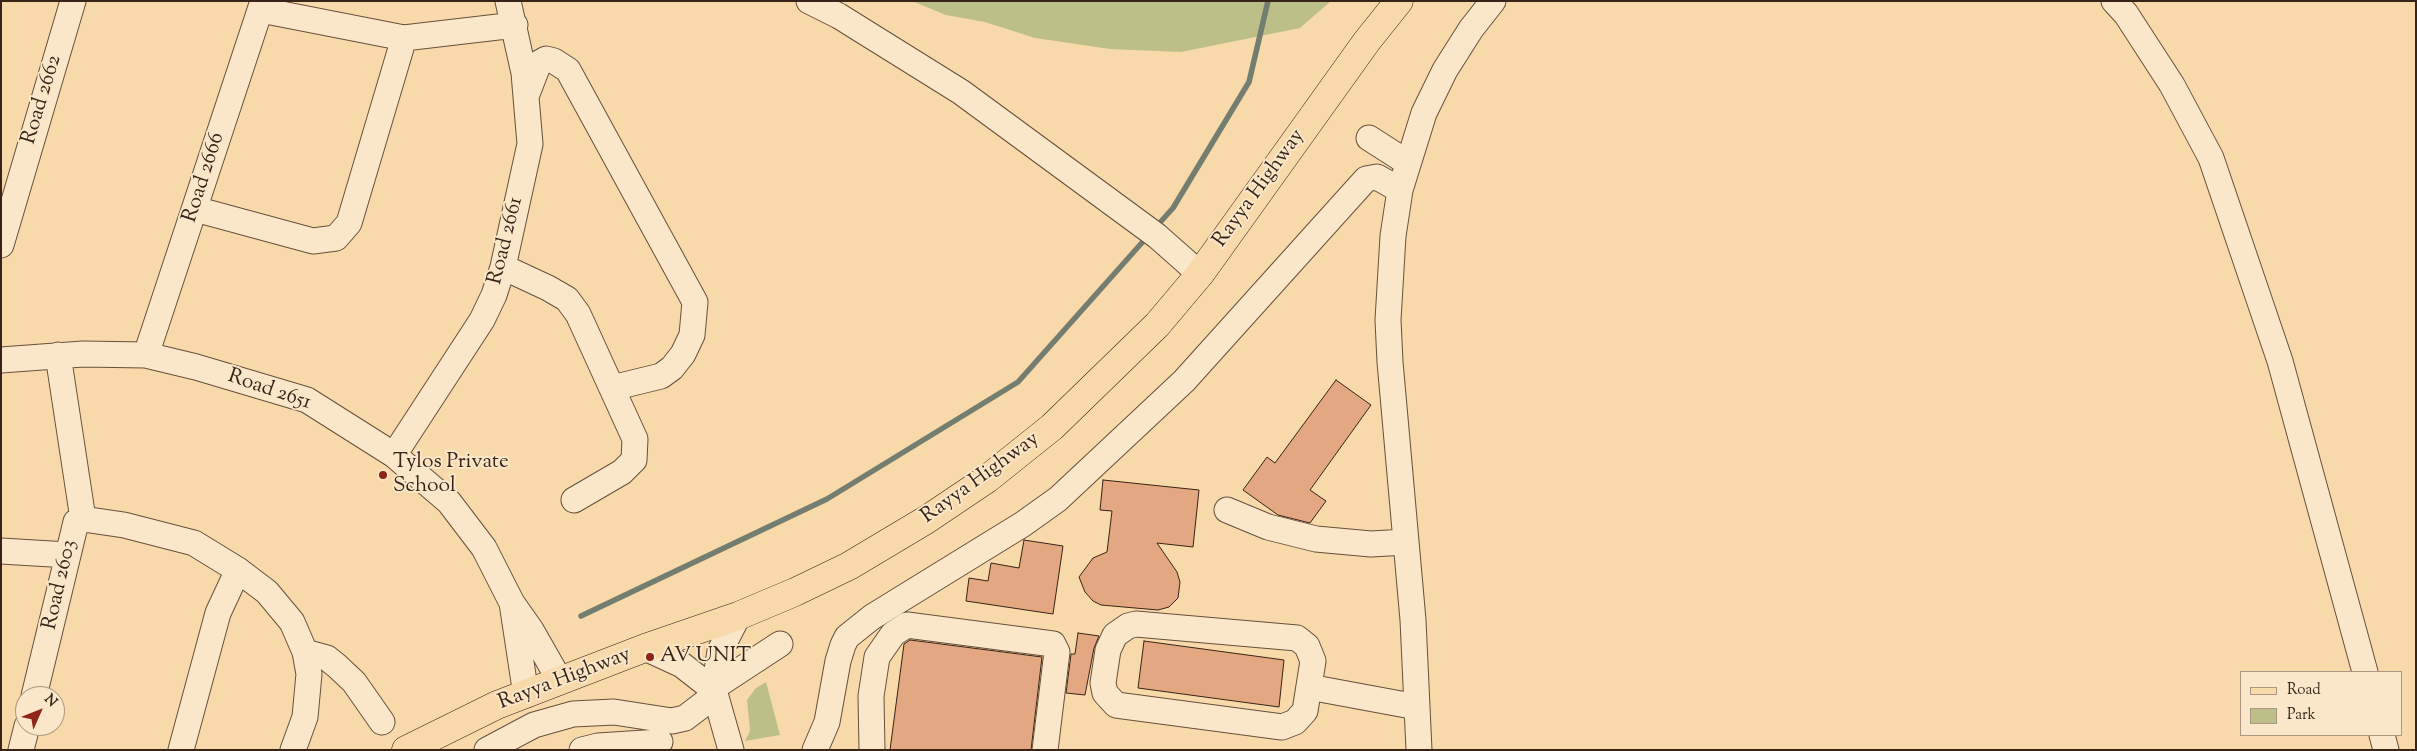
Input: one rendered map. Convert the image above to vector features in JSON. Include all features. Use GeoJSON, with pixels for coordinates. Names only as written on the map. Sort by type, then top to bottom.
{"type":"FeatureCollection","features":[{"type":"Feature","properties":{"kind":"main road","name":"Rayya Highway"},"geometry":{"type":"LineString","coordinates":[[406,750],[441,731],[560,681],[738,616],[795,592],[849,566],[926,520],[987,479],[1052,427],[1110,373],[1157,325],[1200,274],[1366,41],[1399,1]]}},
{"type":"Feature","properties":{"kind":"street"},"geometry":{"type":"LineString","coordinates":[[809,1],[839,16],[961,92],[1149,230],[1200,274]]}},
{"type":"Feature","properties":{"kind":"street"},"geometry":{"type":"LineString","coordinates":[[1419,750],[1413,620],[1392,402],[1388,320],[1394,236],[1400,190],[1424,113],[1446,70],[1471,29],[1493,1]]}},
{"type":"Feature","properties":{"kind":"street"},"geometry":{"type":"LineString","coordinates":[[2114,1],[2126,14],[2172,85],[2192,119],[2214,167],[2280,362],[2365,671]]}},
{"type":"Feature","properties":{"kind":"street","name":"Road 2662"},"geometry":{"type":"LineString","coordinates":[[1,245],[8,197],[69,2]]}},
{"type":"Feature","properties":{"kind":"street"},"geometry":{"type":"LineString","coordinates":[[262,6],[404,38],[512,13]]}},
{"type":"Feature","properties":{"kind":"street","name":"Road 2666"},"geometry":{"type":"LineString","coordinates":[[146,355],[262,6]]}},
{"type":"Feature","properties":{"kind":"street","name":"Road 2661"},"geometry":{"type":"LineString","coordinates":[[394,455],[482,320],[494,295],[503,267],[530,144],[526,95],[512,13]]}},
{"type":"Feature","properties":{"kind":"street"},"geometry":{"type":"LineString","coordinates":[[195,209],[314,241],[336,238],[349,223],[404,38]]}},
{"type":"Feature","properties":{"kind":"street"},"geometry":{"type":"LineString","coordinates":[[526,95],[538,63],[546,59],[554,61],[568,70],[695,302],[692,335],[683,354],[672,368],[661,376],[612,388]]}},
{"type":"Feature","properties":{"kind":"street"},"geometry":{"type":"LineString","coordinates":[[1369,138],[1408,163]]}},
{"type":"Feature","properties":{"kind":"street"},"geometry":{"type":"LineString","coordinates":[[815,750],[827,722],[842,644],[847,637],[872,617],[1058,500],[1184,381],[1366,179],[1377,177],[1400,190]]}},
{"type":"Feature","properties":{"kind":"street"},"geometry":{"type":"LineString","coordinates":[[503,267],[567,299],[578,314],[635,439],[634,460],[622,472],[574,500]]}},
{"type":"Feature","properties":{"kind":"street","name":"Road 2651"},"geometry":{"type":"LineString","coordinates":[[1,360],[83,354],[146,355],[196,367],[307,400],[394,455],[455,510],[484,548],[512,603],[532,630],[560,681]]}},
{"type":"Feature","properties":{"kind":"street"},"geometry":{"type":"LineString","coordinates":[[58,355],[83,519]]}},
{"type":"Feature","properties":{"kind":"street"},"geometry":{"type":"LineString","coordinates":[[1227,510],[1268,527],[1316,539],[1371,544],[1406,542]]}},
{"type":"Feature","properties":{"kind":"street","name":"Road 2603"},"geometry":{"type":"LineString","coordinates":[[36,686],[76,522],[83,519],[124,525],[194,543],[238,570],[267,592],[292,622],[305,652],[309,674],[305,717],[293,750]]}},
{"type":"Feature","properties":{"kind":"street"},"geometry":{"type":"LineString","coordinates":[[1,551],[68,555]]}},
{"type":"Feature","properties":{"kind":"street"},"geometry":{"type":"LineString","coordinates":[[181,750],[218,613],[238,570]]}},
{"type":"Feature","properties":{"kind":"street","name":"Road 2651"},"geometry":{"type":"LineString","coordinates":[[512,603],[526,695]]}},
{"type":"Feature","properties":{"kind":"street"},"geometry":{"type":"LineString","coordinates":[[731,750],[714,690],[720,651],[738,616]]}},
{"type":"Feature","properties":{"kind":"street"},"geometry":{"type":"LineString","coordinates":[[1136,624],[1297,638],[1307,646],[1312,656],[1309,687],[1305,710],[1300,718],[1282,727],[1116,705],[1105,693],[1103,684],[1111,642],[1121,630],[1136,624]]}},
{"type":"Feature","properties":{"kind":"street"},"geometry":{"type":"LineString","coordinates":[[872,750],[871,696],[877,656],[893,634],[906,625],[1053,644],[1057,652],[1045,750]]}},
{"type":"Feature","properties":{"kind":"street"},"geometry":{"type":"LineString","coordinates":[[582,750],[661,737],[706,702],[724,680],[780,644]]}},
{"type":"Feature","properties":{"kind":"street"},"geometry":{"type":"LineString","coordinates":[[646,648],[682,665],[714,690]]}},
{"type":"Feature","properties":{"kind":"street"},"geometry":{"type":"LineString","coordinates":[[305,652],[327,658],[338,666],[354,682],[382,722]]}},
{"type":"Feature","properties":{"kind":"street"},"geometry":{"type":"LineString","coordinates":[[1309,687],[1417,707]]}},
{"type":"Feature","properties":{"kind":"street"},"geometry":{"type":"LineString","coordinates":[[487,750],[534,725],[573,714],[614,712],[641,715],[661,737]]}},
{"type":"Feature","properties":{"kind":"street"},"geometry":{"type":"LineString","coordinates":[[21,750],[24,736]]}},
{"type":"Feature","properties":{"kind":"street"},"geometry":{"type":"LineString","coordinates":[[2382,736],[2386,750]]}},
{"type":"Feature","properties":{"kind":"street"},"geometry":{"type":"LineString","coordinates":[[1,748],[8,750]]}},
{"type":"Feature","properties":{"kind":"green space"},"geometry":{"type":"Polygon","coordinates":[[[912,1],[1331,1],[1300,28],[1181,52],[1110,49],[1035,38],[985,22],[946,15],[912,1]]]}},
{"type":"Feature","properties":{"kind":"green space"},"geometry":{"type":"Polygon","coordinates":[[[766,682],[780,735],[745,741],[750,731],[747,700],[756,688],[766,682]]]}},
{"type":"Feature","properties":{"kind":"building"},"geometry":{"type":"Polygon","coordinates":[[[1336,380],[1371,405],[1310,490],[1326,501],[1310,523],[1278,515],[1243,490],[1267,457],[1275,463],[1336,380]]]}},
{"type":"Feature","properties":{"kind":"building"},"geometry":{"type":"Polygon","coordinates":[[[1103,480],[1199,490],[1193,547],[1157,543],[1177,572],[1180,582],[1178,598],[1169,607],[1158,610],[1101,605],[1093,601],[1085,592],[1079,577],[1093,558],[1107,552],[1112,511],[1100,510],[1103,480]]]}},
{"type":"Feature","properties":{"kind":"building"},"geometry":{"type":"Polygon","coordinates":[[[1024,540],[1063,546],[1053,614],[966,601],[969,578],[988,581],[991,563],[1019,568],[1024,540]]]}},
{"type":"Feature","properties":{"kind":"building"},"geometry":{"type":"Polygon","coordinates":[[[1078,633],[1099,636],[1094,648],[1085,695],[1066,693],[1071,654],[1075,654],[1078,633]]]}},
{"type":"Feature","properties":{"kind":"building"},"geometry":{"type":"Polygon","coordinates":[[[910,640],[1042,657],[1031,750],[890,750],[904,644],[910,640]]]}},
{"type":"Feature","properties":{"kind":"building"},"geometry":{"type":"Polygon","coordinates":[[[1144,641],[1284,660],[1279,707],[1138,688],[1144,641]]]}},
{"type":"Feature","properties":{"kind":"waterway"},"geometry":{"type":"LineString","coordinates":[[1155,228],[1173,208],[1249,82],[1268,1]]}},
{"type":"Feature","properties":{"kind":"waterway"},"geometry":{"type":"LineString","coordinates":[[581,616],[827,499],[1018,382],[1147,237]]}},
{"type":"Feature","properties":{"kind":"place","name":"Tylos Private School"},"geometry":{"type":"Point","coordinates":[383,475]}},
{"type":"Feature","properties":{"kind":"place","name":"AV UNIT"},"geometry":{"type":"Point","coordinates":[650,657]}}]}
